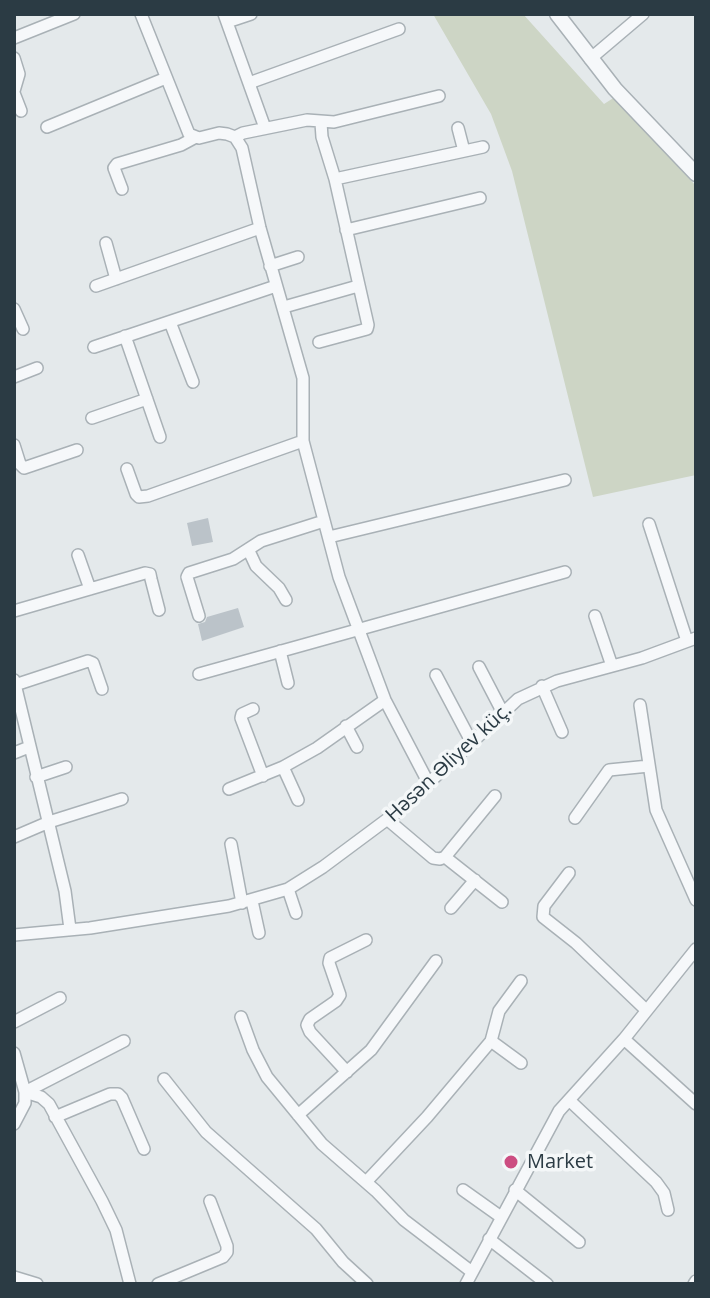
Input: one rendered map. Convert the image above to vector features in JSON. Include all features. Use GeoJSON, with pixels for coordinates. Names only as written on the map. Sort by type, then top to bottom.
{"type":"FeatureCollection","features":[{"type":"Feature","properties":{"kind":"street"},"geometry":{"type":"LineString","coordinates":[[14,38],[74,14]]}},
{"type":"Feature","properties":{"kind":"street"},"geometry":{"type":"LineString","coordinates":[[141,14],[185,127],[194,138]]}},
{"type":"Feature","properties":{"kind":"street"},"geometry":{"type":"LineString","coordinates":[[251,14],[226,18],[265,128]]}},
{"type":"Feature","properties":{"kind":"street"},"geometry":{"type":"LineString","coordinates":[[557,14],[590,59],[696,174]]}},
{"type":"Feature","properties":{"kind":"street"},"geometry":{"type":"LineString","coordinates":[[590,59],[643,14]]}},
{"type":"Feature","properties":{"kind":"street"},"geometry":{"type":"LineString","coordinates":[[249,83],[399,29]]}},
{"type":"Feature","properties":{"kind":"street"},"geometry":{"type":"LineString","coordinates":[[14,58],[19,74],[14,92],[21,111]]}},
{"type":"Feature","properties":{"kind":"street"},"geometry":{"type":"LineString","coordinates":[[47,127],[166,78]]}},
{"type":"Feature","properties":{"kind":"street"},"geometry":{"type":"LineString","coordinates":[[122,189],[114,168],[117,164],[181,145],[194,138],[219,133],[235,137],[307,120],[334,122],[439,96]]}},
{"type":"Feature","properties":{"kind":"street"},"geometry":{"type":"LineString","coordinates":[[319,342],[367,329],[368,325],[321,123]]}},
{"type":"Feature","properties":{"kind":"street"},"geometry":{"type":"LineString","coordinates":[[458,128],[464,151]]}},
{"type":"Feature","properties":{"kind":"street"},"geometry":{"type":"LineString","coordinates":[[235,137],[242,148],[260,228],[304,388],[303,441],[343,591],[385,700],[429,784]]}},
{"type":"Feature","properties":{"kind":"street"},"geometry":{"type":"LineString","coordinates":[[335,179],[483,147]]}},
{"type":"Feature","properties":{"kind":"street"},"geometry":{"type":"LineString","coordinates":[[346,230],[480,198]]}},
{"type":"Feature","properties":{"kind":"street"},"geometry":{"type":"LineString","coordinates":[[96,286],[260,228]]}},
{"type":"Feature","properties":{"kind":"street"},"geometry":{"type":"LineString","coordinates":[[106,243],[116,279]]}},
{"type":"Feature","properties":{"kind":"street"},"geometry":{"type":"LineString","coordinates":[[270,266],[298,257]]}},
{"type":"Feature","properties":{"kind":"street"},"geometry":{"type":"LineString","coordinates":[[94,347],[276,286]]}},
{"type":"Feature","properties":{"kind":"street"},"geometry":{"type":"LineString","coordinates":[[284,307],[358,286]]}},
{"type":"Feature","properties":{"kind":"street"},"geometry":{"type":"LineString","coordinates":[[14,309],[23,329]]}},
{"type":"Feature","properties":{"kind":"street"},"geometry":{"type":"LineString","coordinates":[[170,322],[193,382]]}},
{"type":"Feature","properties":{"kind":"street"},"geometry":{"type":"LineString","coordinates":[[125,336],[160,437]]}},
{"type":"Feature","properties":{"kind":"street"},"geometry":{"type":"LineString","coordinates":[[14,377],[37,368]]}},
{"type":"Feature","properties":{"kind":"street"},"geometry":{"type":"LineString","coordinates":[[92,418],[147,399]]}},
{"type":"Feature","properties":{"kind":"street"},"geometry":{"type":"LineString","coordinates":[[127,469],[136,494],[139,497],[148,496],[303,441]]}},
{"type":"Feature","properties":{"kind":"street"},"geometry":{"type":"LineString","coordinates":[[14,445],[24,468],[77,450]]}},
{"type":"Feature","properties":{"kind":"street"},"geometry":{"type":"LineString","coordinates":[[329,537],[565,480]]}},
{"type":"Feature","properties":{"kind":"street"},"geometry":{"type":"LineString","coordinates":[[199,616],[187,577],[189,573],[224,563],[249,551],[261,541],[324,521]]}},
{"type":"Feature","properties":{"kind":"street"},"geometry":{"type":"LineString","coordinates":[[649,524],[692,640]]}},
{"type":"Feature","properties":{"kind":"street"},"geometry":{"type":"LineString","coordinates":[[249,551],[256,566],[275,583],[286,600]]}},
{"type":"Feature","properties":{"kind":"street"},"geometry":{"type":"LineString","coordinates":[[78,555],[90,589]]}},
{"type":"Feature","properties":{"kind":"street"},"geometry":{"type":"LineString","coordinates":[[199,674],[565,572]]}},
{"type":"Feature","properties":{"kind":"street"},"geometry":{"type":"LineString","coordinates":[[14,611],[150,574],[159,610]]}},
{"type":"Feature","properties":{"kind":"street"},"geometry":{"type":"LineString","coordinates":[[595,616],[612,666]]}},
{"type":"Feature","properties":{"kind":"street","name":"Həsən Əliyev küç."},"geometry":{"type":"LineString","coordinates":[[14,935],[247,902],[288,889],[388,820],[518,699],[542,686],[692,640]]}},
{"type":"Feature","properties":{"kind":"street"},"geometry":{"type":"LineString","coordinates":[[280,651],[288,683]]}},
{"type":"Feature","properties":{"kind":"street"},"geometry":{"type":"LineString","coordinates":[[70,929],[69,911],[15,682],[88,661],[93,663],[102,689]]}},
{"type":"Feature","properties":{"kind":"street"},"geometry":{"type":"LineString","coordinates":[[479,667],[503,713]]}},
{"type":"Feature","properties":{"kind":"street"},"geometry":{"type":"LineString","coordinates":[[436,675],[472,743]]}},
{"type":"Feature","properties":{"kind":"street"},"geometry":{"type":"LineString","coordinates":[[542,686],[562,732]]}},
{"type":"Feature","properties":{"kind":"street"},"geometry":{"type":"LineString","coordinates":[[229,789],[283,767],[317,748],[385,700]]}},
{"type":"Feature","properties":{"kind":"street"},"geometry":{"type":"LineString","coordinates":[[640,705],[653,797],[660,822],[696,900]]}},
{"type":"Feature","properties":{"kind":"street"},"geometry":{"type":"LineString","coordinates":[[253,709],[242,714],[241,718],[263,776]]}},
{"type":"Feature","properties":{"kind":"street"},"geometry":{"type":"LineString","coordinates":[[346,726],[357,747]]}},
{"type":"Feature","properties":{"kind":"street"},"geometry":{"type":"LineString","coordinates":[[14,753],[29,747]]}},
{"type":"Feature","properties":{"kind":"street"},"geometry":{"type":"LineString","coordinates":[[575,818],[609,770],[649,766]]}},
{"type":"Feature","properties":{"kind":"street"},"geometry":{"type":"LineString","coordinates":[[36,777],[66,767]]}},
{"type":"Feature","properties":{"kind":"street"},"geometry":{"type":"LineString","coordinates":[[283,767],[298,800]]}},
{"type":"Feature","properties":{"kind":"street"},"geometry":{"type":"LineString","coordinates":[[445,857],[495,796]]}},
{"type":"Feature","properties":{"kind":"street"},"geometry":{"type":"LineString","coordinates":[[14,837],[49,822],[122,799]]}},
{"type":"Feature","properties":{"kind":"street"},"geometry":{"type":"LineString","coordinates":[[388,820],[433,858],[445,857],[502,902]]}},
{"type":"Feature","properties":{"kind":"street"},"geometry":{"type":"LineString","coordinates":[[231,844],[259,933]]}},
{"type":"Feature","properties":{"kind":"street"},"geometry":{"type":"LineString","coordinates":[[569,873],[544,906],[543,917],[576,943],[646,1010]]}},
{"type":"Feature","properties":{"kind":"street"},"geometry":{"type":"LineString","coordinates":[[451,908],[475,880]]}},
{"type":"Feature","properties":{"kind":"street"},"geometry":{"type":"LineString","coordinates":[[288,889],[296,913]]}},
{"type":"Feature","properties":{"kind":"street"},"geometry":{"type":"LineString","coordinates":[[347,1072],[307,1025],[310,1019],[340,995],[330,958],[366,940]]}},
{"type":"Feature","properties":{"kind":"street"},"geometry":{"type":"LineString","coordinates":[[466,1284],[549,1127],[696,949]]}},
{"type":"Feature","properties":{"kind":"street"},"geometry":{"type":"LineString","coordinates":[[298,1115],[371,1050],[436,961]]}},
{"type":"Feature","properties":{"kind":"street"},"geometry":{"type":"LineString","coordinates":[[366,1182],[427,1117],[491,1041],[499,1011],[521,981]]}},
{"type":"Feature","properties":{"kind":"street"},"geometry":{"type":"LineString","coordinates":[[14,1022],[60,998]]}},
{"type":"Feature","properties":{"kind":"street"},"geometry":{"type":"LineString","coordinates":[[241,1017],[267,1077],[322,1144],[404,1220],[472,1272]]}},
{"type":"Feature","properties":{"kind":"street"},"geometry":{"type":"LineString","coordinates":[[624,1039],[696,1104]]}},
{"type":"Feature","properties":{"kind":"street"},"geometry":{"type":"LineString","coordinates":[[25,1092],[124,1041]]}},
{"type":"Feature","properties":{"kind":"street"},"geometry":{"type":"LineString","coordinates":[[491,1041],[521,1063]]}},
{"type":"Feature","properties":{"kind":"street"},"geometry":{"type":"LineString","coordinates":[[14,1053],[25,1092],[25,1103],[14,1124]]}},
{"type":"Feature","properties":{"kind":"street"},"geometry":{"type":"LineString","coordinates":[[164,1079],[206,1132],[316,1229],[343,1262],[367,1284]]}},
{"type":"Feature","properties":{"kind":"street"},"geometry":{"type":"LineString","coordinates":[[25,1092],[45,1099],[55,1117],[116,1230],[130,1284]]}},
{"type":"Feature","properties":{"kind":"street"},"geometry":{"type":"LineString","coordinates":[[55,1117],[110,1094],[118,1094],[144,1149]]}},
{"type":"Feature","properties":{"kind":"street"},"geometry":{"type":"LineString","coordinates":[[569,1100],[656,1182],[664,1193],[668,1210]]}},
{"type":"Feature","properties":{"kind":"street"},"geometry":{"type":"LineString","coordinates":[[463,1190],[501,1217]]}},
{"type":"Feature","properties":{"kind":"street"},"geometry":{"type":"LineString","coordinates":[[515,1190],[579,1242]]}},
{"type":"Feature","properties":{"kind":"street"},"geometry":{"type":"LineString","coordinates":[[158,1284],[223,1257],[227,1252],[210,1201]]}},
{"type":"Feature","properties":{"kind":"street"},"geometry":{"type":"LineString","coordinates":[[489,1239],[547,1284]]}},
{"type":"Feature","properties":{"kind":"street"},"geometry":{"type":"LineString","coordinates":[[14,1277],[37,1284]]}},
{"type":"Feature","properties":{"kind":"green space"},"geometry":{"type":"Polygon","coordinates":[[[433,14],[523,14],[604,104],[615,97],[696,186],[696,475],[593,497],[512,171],[491,114],[433,14]]]}},
{"type":"Feature","properties":{"kind":"building"},"geometry":{"type":"Polygon","coordinates":[[[208,518],[213,542],[192,546],[187,523],[208,518]]]}},
{"type":"Feature","properties":{"kind":"building"},"geometry":{"type":"Polygon","coordinates":[[[238,608],[244,627],[202,641],[198,624],[205,622],[207,617],[238,608]]]}},
{"type":"Feature","properties":{"kind":"place","name":"Market"},"geometry":{"type":"Point","coordinates":[511,1162]}}]}
